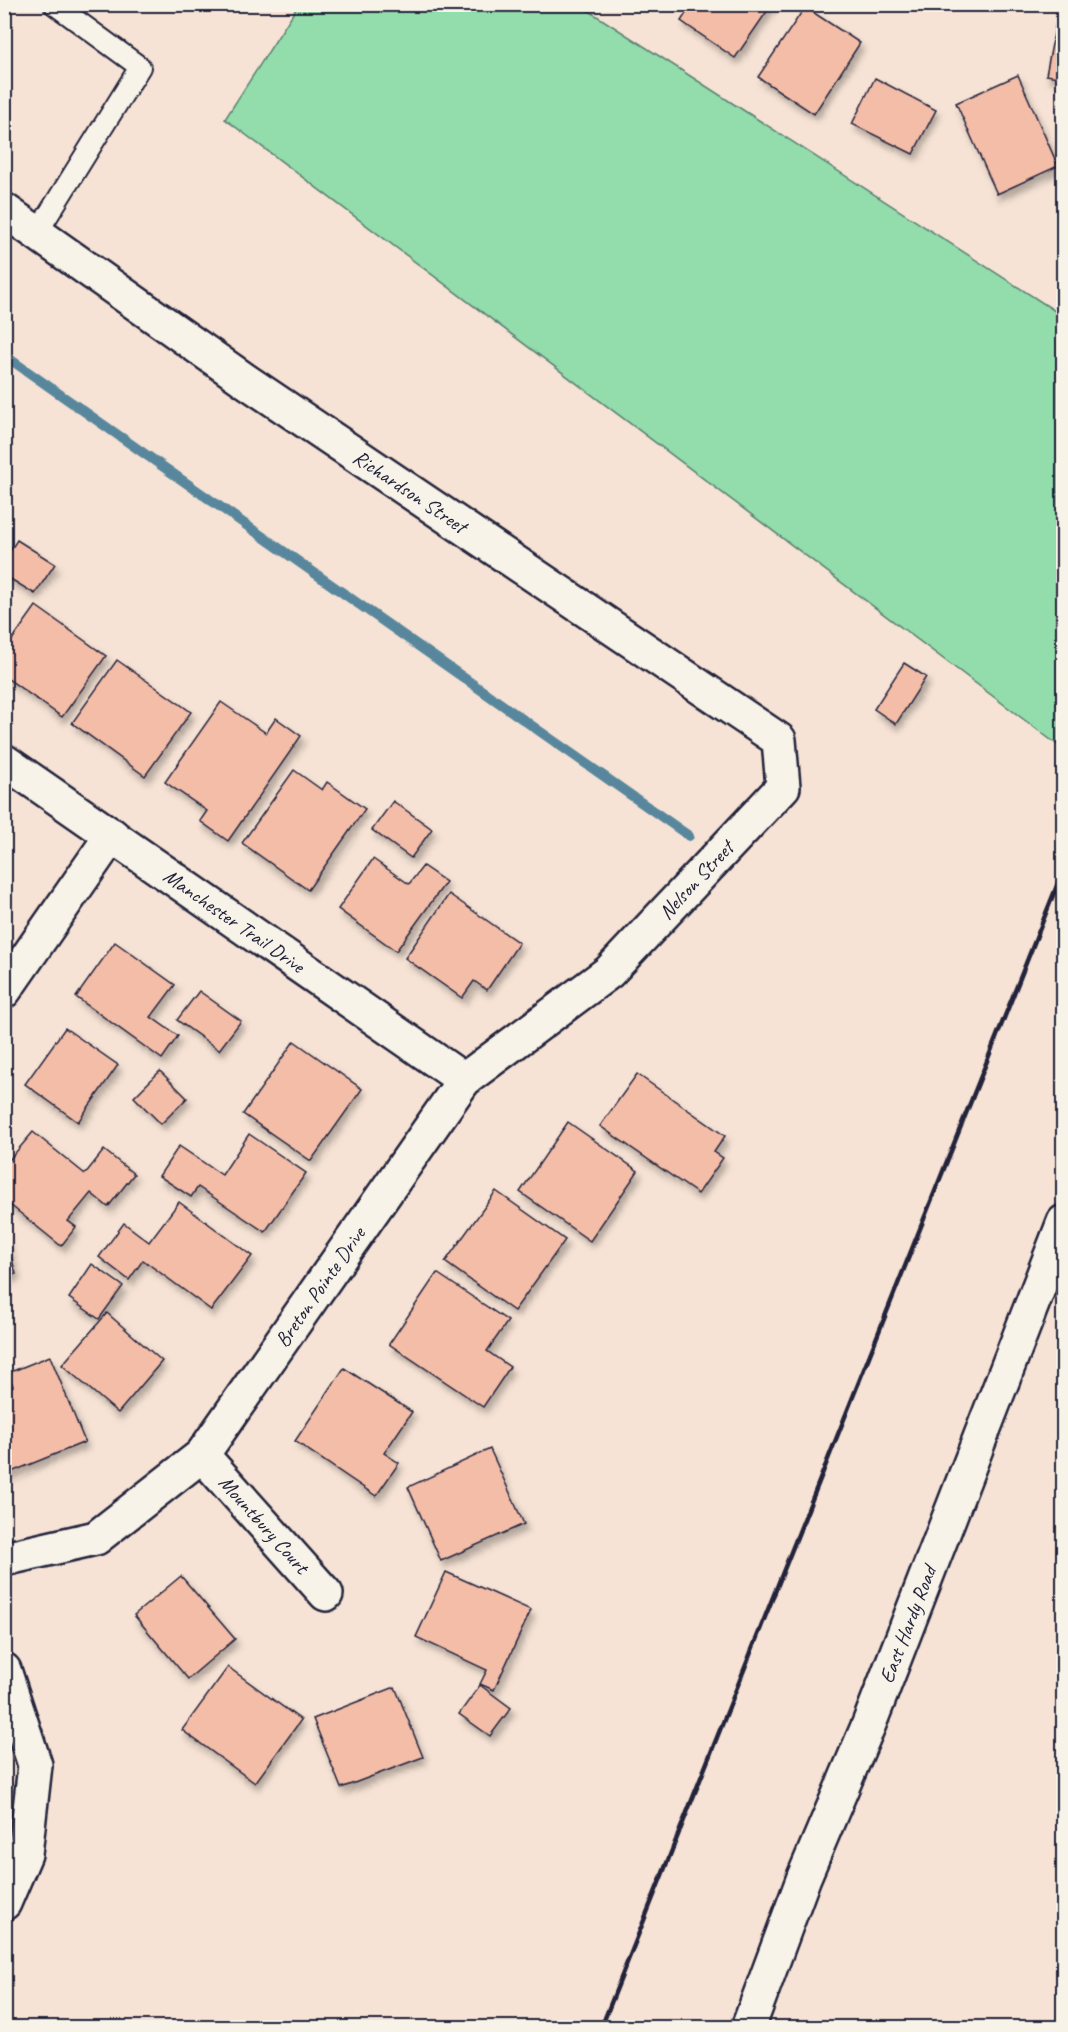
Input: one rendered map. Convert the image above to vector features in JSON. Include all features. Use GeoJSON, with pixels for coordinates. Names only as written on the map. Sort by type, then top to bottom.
{"type":"FeatureCollection","features":[{"type":"Feature","properties":{"kind":"street","name":"Richardson Street"},"geometry":{"type":"LineString","coordinates":[[4,210],[246,381],[779,740],[783,788]]}},
{"type":"Feature","properties":{"kind":"street","name":"Manchester Trail Drive"},"geometry":{"type":"LineString","coordinates":[[4,760],[464,1080]]}},
{"type":"Feature","properties":{"kind":"street","name":"Nelson Street"},"geometry":{"type":"LineString","coordinates":[[609,972],[783,788]]}},
{"type":"Feature","properties":{"kind":"street"},"geometry":{"type":"LineString","coordinates":[[4,990],[112,835]]}},
{"type":"Feature","properties":{"kind":"street","name":"Breton Pointe Drive"},"geometry":{"type":"LineString","coordinates":[[4,1559],[96,1539],[202,1455],[464,1080],[609,972]]}},
{"type":"Feature","properties":{"kind":"street","name":"East Hardy Road"},"geometry":{"type":"LineString","coordinates":[[748,2028],[804,1877],[869,1724],[1064,1222]]}},
{"type":"Feature","properties":{"kind":"street","name":"Mountbury Court"},"geometry":{"type":"LineString","coordinates":[[202,1455],[326,1594]]}},
{"type":"Feature","properties":{"kind":"street"},"geometry":{"type":"LineString","coordinates":[[4,1670],[34,1765],[25,1854],[4,1903]]}},
{"type":"Feature","properties":{"kind":"lane"},"geometry":{"type":"LineString","coordinates":[[37,233],[140,67],[54,4]]}},
{"type":"Feature","properties":{"kind":"green space"},"geometry":{"type":"Polygon","coordinates":[[[299,4],[580,5],[1063,316],[1063,749],[225,119],[299,4]]]}},
{"type":"Feature","properties":{"kind":"building"},"geometry":{"type":"Polygon","coordinates":[[[692,4],[772,4],[735,58],[681,21],[692,4]]]}},
{"type":"Feature","properties":{"kind":"building"},"geometry":{"type":"Polygon","coordinates":[[[805,7],[860,43],[814,114],[758,77],[805,7]]]}},
{"type":"Feature","properties":{"kind":"building"},"geometry":{"type":"Polygon","coordinates":[[[1058,13],[1064,14],[1064,78],[1046,75],[1058,13]]]}},
{"type":"Feature","properties":{"kind":"building"},"geometry":{"type":"Polygon","coordinates":[[[1018,75],[1058,166],[997,194],[956,103],[1018,75]]]}},
{"type":"Feature","properties":{"kind":"building"},"geometry":{"type":"Polygon","coordinates":[[[875,78],[936,110],[913,154],[852,124],[875,78]]]}},
{"type":"Feature","properties":{"kind":"building"},"geometry":{"type":"Polygon","coordinates":[[[17,540],[55,564],[35,594],[4,575],[4,560],[17,540]]]}},
{"type":"Feature","properties":{"kind":"building"},"geometry":{"type":"Polygon","coordinates":[[[36,606],[106,656],[62,717],[4,676],[4,651],[36,606]]]}},
{"type":"Feature","properties":{"kind":"building"},"geometry":{"type":"Polygon","coordinates":[[[117,660],[191,712],[145,776],[72,723],[117,660]]]}},
{"type":"Feature","properties":{"kind":"building"},"geometry":{"type":"Polygon","coordinates":[[[904,663],[926,677],[896,724],[874,709],[904,663]]]}},
{"type":"Feature","properties":{"kind":"building"},"geometry":{"type":"Polygon","coordinates":[[[221,702],[266,733],[276,718],[301,736],[228,841],[200,821],[207,811],[165,782],[221,702]]]}},
{"type":"Feature","properties":{"kind":"building"},"geometry":{"type":"Polygon","coordinates":[[[294,770],[322,790],[327,782],[365,809],[308,890],[242,843],[294,770]]]}},
{"type":"Feature","properties":{"kind":"building"},"geometry":{"type":"Polygon","coordinates":[[[393,801],[432,829],[411,858],[372,830],[393,801]]]}},
{"type":"Feature","properties":{"kind":"building"},"geometry":{"type":"Polygon","coordinates":[[[373,859],[409,884],[423,866],[446,882],[396,951],[338,909],[373,859]]]}},
{"type":"Feature","properties":{"kind":"building"},"geometry":{"type":"Polygon","coordinates":[[[449,894],[519,943],[487,990],[474,981],[462,998],[405,958],[449,894]]]}},
{"type":"Feature","properties":{"kind":"building"},"geometry":{"type":"Polygon","coordinates":[[[115,942],[175,985],[151,1017],[178,1036],[162,1059],[76,997],[115,942]]]}},
{"type":"Feature","properties":{"kind":"building"},"geometry":{"type":"Polygon","coordinates":[[[199,991],[241,1021],[219,1050],[177,1020],[199,991]]]}},
{"type":"Feature","properties":{"kind":"building"},"geometry":{"type":"Polygon","coordinates":[[[65,1028],[118,1065],[78,1122],[25,1084],[65,1028]]]}},
{"type":"Feature","properties":{"kind":"building"},"geometry":{"type":"Polygon","coordinates":[[[294,1041],[362,1089],[311,1161],[243,1114],[294,1041]]]}},
{"type":"Feature","properties":{"kind":"building"},"geometry":{"type":"Polygon","coordinates":[[[160,1071],[187,1098],[161,1124],[134,1097],[160,1071]]]}},
{"type":"Feature","properties":{"kind":"building"},"geometry":{"type":"Polygon","coordinates":[[[637,1074],[725,1136],[714,1152],[723,1158],[698,1194],[600,1126],[637,1074]]]}},
{"type":"Feature","properties":{"kind":"building"},"geometry":{"type":"Polygon","coordinates":[[[568,1122],[638,1171],[590,1241],[520,1192],[568,1122]]]}},
{"type":"Feature","properties":{"kind":"building"},"geometry":{"type":"Polygon","coordinates":[[[33,1132],[85,1174],[104,1150],[134,1174],[108,1207],[91,1193],[68,1221],[76,1227],[61,1246],[4,1200],[4,1166],[33,1132]]]}},
{"type":"Feature","properties":{"kind":"building"},"geometry":{"type":"Polygon","coordinates":[[[249,1134],[306,1173],[265,1232],[198,1187],[191,1197],[159,1176],[179,1146],[222,1175],[249,1134]]]}},
{"type":"Feature","properties":{"kind":"building"},"geometry":{"type":"Polygon","coordinates":[[[496,1191],[565,1240],[514,1311],[445,1262],[496,1191]]]}},
{"type":"Feature","properties":{"kind":"building"},"geometry":{"type":"Polygon","coordinates":[[[179,1202],[252,1256],[211,1310],[143,1260],[129,1280],[99,1257],[124,1223],[149,1242],[179,1202]]]}},
{"type":"Feature","properties":{"kind":"building"},"geometry":{"type":"Polygon","coordinates":[[[4,1231],[16,1274],[4,1277],[4,1231]]]}},
{"type":"Feature","properties":{"kind":"building"},"geometry":{"type":"Polygon","coordinates":[[[92,1264],[123,1286],[99,1319],[69,1298],[92,1264]]]}},
{"type":"Feature","properties":{"kind":"building"},"geometry":{"type":"Polygon","coordinates":[[[437,1273],[508,1321],[487,1351],[510,1367],[483,1407],[389,1344],[437,1273]]]}},
{"type":"Feature","properties":{"kind":"building"},"geometry":{"type":"Polygon","coordinates":[[[107,1313],[162,1361],[118,1413],[62,1365],[107,1313]]]}},
{"type":"Feature","properties":{"kind":"building"},"geometry":{"type":"Polygon","coordinates":[[[50,1356],[85,1442],[4,1475],[4,1390],[13,1386],[8,1373],[50,1356]]]}},
{"type":"Feature","properties":{"kind":"building"},"geometry":{"type":"Polygon","coordinates":[[[344,1368],[412,1412],[384,1453],[399,1463],[376,1496],[295,1441],[344,1368]]]}},
{"type":"Feature","properties":{"kind":"building"},"geometry":{"type":"Polygon","coordinates":[[[490,1449],[524,1524],[441,1561],[408,1487],[490,1449]]]}},
{"type":"Feature","properties":{"kind":"building"},"geometry":{"type":"Polygon","coordinates":[[[446,1572],[531,1610],[494,1690],[480,1684],[487,1670],[416,1637],[446,1572]]]}},
{"type":"Feature","properties":{"kind":"building"},"geometry":{"type":"Polygon","coordinates":[[[181,1576],[235,1639],[188,1679],[134,1615],[181,1576]]]}},
{"type":"Feature","properties":{"kind":"building"},"geometry":{"type":"Polygon","coordinates":[[[228,1667],[301,1720],[255,1783],[182,1730],[228,1667]]]}},
{"type":"Feature","properties":{"kind":"building"},"geometry":{"type":"Polygon","coordinates":[[[480,1685],[511,1708],[490,1736],[459,1714],[480,1685]]]}},
{"type":"Feature","properties":{"kind":"building"},"geometry":{"type":"Polygon","coordinates":[[[395,1687],[423,1757],[341,1788],[313,1719],[395,1687]]]}},
{"type":"Feature","properties":{"kind":"waterway"},"geometry":{"type":"LineString","coordinates":[[4,355],[689,836]]}},
{"type":"Feature","properties":{"kind":"railway"},"geometry":{"type":"LineString","coordinates":[[601,2028],[1064,868]]}}]}
